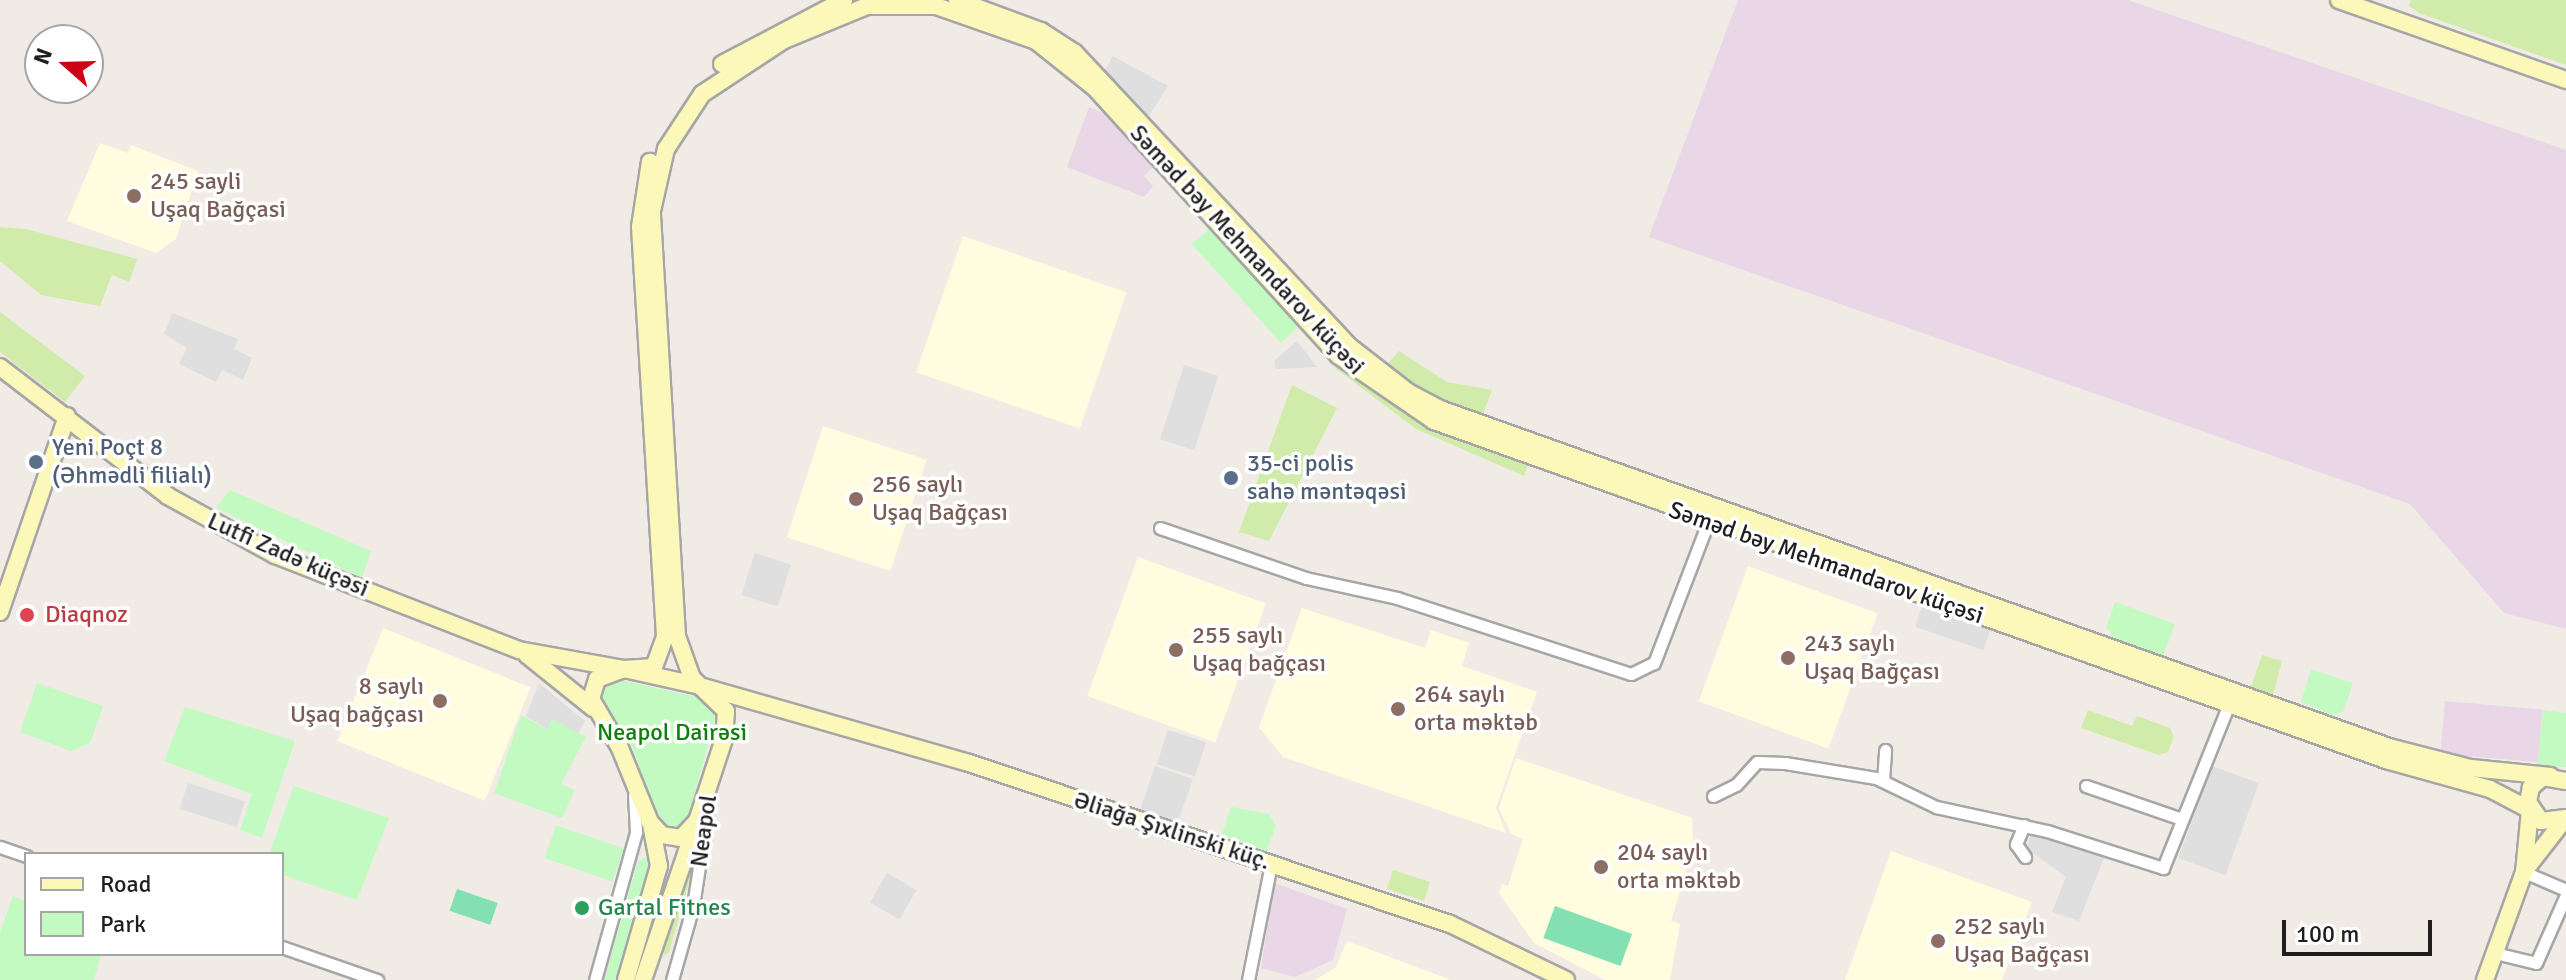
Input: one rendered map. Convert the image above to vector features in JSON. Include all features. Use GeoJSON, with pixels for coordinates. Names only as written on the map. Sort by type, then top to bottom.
{"type":"FeatureCollection","features":[{"type":"Feature","properties":{"kind":"main road","name":"Səməd bəy Mehmandarov küçəsi"},"geometry":{"type":"LineString","coordinates":[[724,739],[726,711],[685,669],[677,636],[653,197],[671,137],[702,94],[745,61],[844,0]]}},
{"type":"Feature","properties":{"kind":"main road","name":"Səməd bəy Mehmandarov küçəsi"},"geometry":{"type":"LineString","coordinates":[[957,0],[1041,31],[1075,53],[1349,346],[1408,392],[1556,453],[2231,698],[2413,769],[2490,789],[2530,810],[2541,821],[2565,819]]}},
{"type":"Feature","properties":{"kind":"main road"},"geometry":{"type":"LineString","coordinates":[[2339,0],[2566,80]]}},
{"type":"Feature","properties":{"kind":"main road","name":"Səməd bəy Mehmandarov küçəsi"},"geometry":{"type":"LineString","coordinates":[[624,669],[654,667],[665,636],[640,243],[645,178],[662,133],[695,88],[739,52],[797,27],[853,9],[911,2],[948,9],[1036,41],[1095,88],[1332,349],[1368,380],[1403,404],[1460,431],[1708,522],[2231,698],[2417,755],[2488,771],[2560,778]]}},
{"type":"Feature","properties":{"kind":"main road","name":"Lutfi Zadə küçəsi"},"geometry":{"type":"LineString","coordinates":[[0,367],[168,496],[228,532],[519,650]]}},
{"type":"Feature","properties":{"kind":"main road"},"geometry":{"type":"LineString","coordinates":[[0,612],[67,416]]}},
{"type":"Feature","properties":{"kind":"main road"},"geometry":{"type":"LineString","coordinates":[[519,650],[595,711]]}},
{"type":"Feature","properties":{"kind":"main road","name":"Əliağa Şıxlinski küç."},"geometry":{"type":"LineString","coordinates":[[519,650],[624,669],[772,703],[1450,924],[1566,980]]}},
{"type":"Feature","properties":{"kind":"main road"},"geometry":{"type":"LineString","coordinates":[[624,669],[597,679],[591,694],[595,711],[629,766],[650,822],[659,866],[626,980]]}},
{"type":"Feature","properties":{"kind":"main road"},"geometry":{"type":"LineString","coordinates":[[643,980],[724,739],[743,705],[772,703]]}},
{"type":"Feature","properties":{"kind":"main road"},"geometry":{"type":"LineString","coordinates":[[2485,980],[2524,872],[2531,787],[2560,778]]}},
{"type":"Feature","properties":{"kind":"main road"},"geometry":{"type":"LineString","coordinates":[[2524,872],[2565,819]]}},
{"type":"Feature","properties":{"kind":"main road"},"geometry":{"type":"LineString","coordinates":[[650,822],[662,835],[674,839],[697,821]]}},
{"type":"Feature","properties":{"kind":"street"},"geometry":{"type":"LineString","coordinates":[[1160,528],[1306,578],[1397,598],[1631,674],[1654,663],[1708,522]]}},
{"type":"Feature","properties":{"kind":"street"},"geometry":{"type":"LineString","coordinates":[[1713,796],[1766,760],[1883,781],[1936,807],[2024,825],[2163,868],[2231,698]]}},
{"type":"Feature","properties":{"kind":"street"},"geometry":{"type":"LineString","coordinates":[[1883,781],[1885,750]]}},
{"type":"Feature","properties":{"kind":"street"},"geometry":{"type":"LineString","coordinates":[[595,980],[636,832],[629,766]]}},
{"type":"Feature","properties":{"kind":"street","name":"Neapol"},"geometry":{"type":"LineString","coordinates":[[672,980],[698,879],[712,775]]}},
{"type":"Feature","properties":{"kind":"street"},"geometry":{"type":"LineString","coordinates":[[2086,786],[2182,819]]}},
{"type":"Feature","properties":{"kind":"street"},"geometry":{"type":"LineString","coordinates":[[2024,825],[2016,844],[2025,857]]}},
{"type":"Feature","properties":{"kind":"street"},"geometry":{"type":"LineString","coordinates":[[0,847],[24,855]]}},
{"type":"Feature","properties":{"kind":"street"},"geometry":{"type":"LineString","coordinates":[[1248,980],[1271,864]]}},
{"type":"Feature","properties":{"kind":"street"},"geometry":{"type":"LineString","coordinates":[[2495,953],[2536,963],[2566,892],[2524,872]]}},
{"type":"Feature","properties":{"kind":"street"},"geometry":{"type":"LineString","coordinates":[[284,948],[377,980]]}},
{"type":"Feature","properties":{"kind":"shaded area"},"geometry":{"type":"Polygon","coordinates":[[[1738,0],[2128,0],[2566,150],[2566,629],[2504,613],[2410,504],[1649,237],[1738,0]]]}},
{"type":"Feature","properties":{"kind":"shaded area"},"geometry":{"type":"Polygon","coordinates":[[[1113,56],[1168,86],[1147,119],[1103,73],[1113,56]]]}},
{"type":"Feature","properties":{"kind":"shaded area"},"geometry":{"type":"Polygon","coordinates":[[[1089,107],[1109,115],[1153,167],[1144,176],[1153,186],[1144,197],[1067,167],[1089,107]]]}},
{"type":"Feature","properties":{"kind":"shaded area","name":"245 sayli Uşaq Bağçasi"},"geometry":{"type":"Polygon","coordinates":[[[100,143],[128,153],[131,145],[198,171],[176,239],[156,253],[67,221],[100,143]]]}},
{"type":"Feature","properties":{"kind":"shaded area"},"geometry":{"type":"Polygon","coordinates":[[[963,236],[1127,292],[1080,428],[916,372],[963,236]]]}},
{"type":"Feature","properties":{"kind":"shaded area"},"geometry":{"type":"Polygon","coordinates":[[[172,313],[238,339],[234,349],[252,358],[243,380],[222,370],[216,382],[179,364],[187,348],[164,334],[172,313]]]}},
{"type":"Feature","properties":{"kind":"shaded area"},"geometry":{"type":"Polygon","coordinates":[[[1297,341],[1317,367],[1276,369],[1274,361],[1297,341]]]}},
{"type":"Feature","properties":{"kind":"shaded area"},"geometry":{"type":"Polygon","coordinates":[[[1184,365],[1218,376],[1194,450],[1160,439],[1184,365]]]}},
{"type":"Feature","properties":{"kind":"shaded area","name":"256 saylı Uşaq Bağçası"},"geometry":{"type":"Polygon","coordinates":[[[823,426],[927,460],[891,571],[787,537],[823,426]]]}},
{"type":"Feature","properties":{"kind":"shaded area"},"geometry":{"type":"Polygon","coordinates":[[[755,553],[791,565],[778,607],[741,595],[755,553]]]}},
{"type":"Feature","properties":{"kind":"shaded area","name":"255 saylı Uşaq bağçası"},"geometry":{"type":"Polygon","coordinates":[[[1138,557],[1266,604],[1215,743],[1087,696],[1138,557]]]}},
{"type":"Feature","properties":{"kind":"shaded area","name":"243 saylı Uşaq Bağçası"},"geometry":{"type":"Polygon","coordinates":[[[1748,566],[1878,613],[1828,749],[1699,701],[1748,566]]]}},
{"type":"Feature","properties":{"kind":"shaded area"},"geometry":{"type":"Polygon","coordinates":[[[1923,604],[1991,627],[1983,650],[1915,627],[1923,604]]]}},
{"type":"Feature","properties":{"kind":"shaded area","name":"264 saylı orta məktəb"},"geometry":{"type":"Polygon","coordinates":[[[1302,608],[1425,648],[1431,630],[1469,643],[1462,666],[1537,692],[1496,808],[1506,833],[1283,757],[1259,727],[1302,608]]]}},
{"type":"Feature","properties":{"kind":"shaded area","name":"8 saylı Uşaq bağçası"},"geometry":{"type":"Polygon","coordinates":[[[383,628],[530,688],[485,801],[337,741],[383,628]]]}},
{"type":"Feature","properties":{"kind":"shaded area"},"geometry":{"type":"Polygon","coordinates":[[[539,683],[585,721],[578,733],[553,719],[547,729],[526,716],[539,683]]]}},
{"type":"Feature","properties":{"kind":"shaded area"},"geometry":{"type":"Polygon","coordinates":[[[2445,701],[2543,710],[2538,762],[2440,754],[2445,701]]]}},
{"type":"Feature","properties":{"kind":"shaded area"},"geometry":{"type":"Polygon","coordinates":[[[1168,730],[1206,742],[1195,777],[1157,764],[1168,730]]]}},
{"type":"Feature","properties":{"kind":"shaded area","name":"204 saylı orta məktəb"},"geometry":{"type":"Polygon","coordinates":[[[1516,758],[1692,818],[1693,849],[1671,921],[1680,924],[1670,980],[1605,980],[1534,943],[1499,893],[1502,884],[1508,886],[1523,839],[1511,834],[1499,808],[1516,758]]]}},
{"type":"Feature","properties":{"kind":"shaded area"},"geometry":{"type":"Polygon","coordinates":[[[1155,766],[1193,779],[1178,823],[1140,810],[1155,766]]]}},
{"type":"Feature","properties":{"kind":"shaded area"},"geometry":{"type":"Polygon","coordinates":[[[2212,766],[2259,783],[2225,875],[2178,858],[2212,766]]]}},
{"type":"Feature","properties":{"kind":"shaded area"},"geometry":{"type":"Polygon","coordinates":[[[188,783],[245,802],[237,827],[180,809],[188,783]]]}},
{"type":"Feature","properties":{"kind":"shaded area"},"geometry":{"type":"Polygon","coordinates":[[[2031,832],[2106,853],[2079,921],[2052,912],[2066,877],[2027,849],[2031,832]]]}},
{"type":"Feature","properties":{"kind":"shaded area","name":"252 saylı Uşaq Bağçası"},"geometry":{"type":"Polygon","coordinates":[[[1891,851],[2032,902],[2002,980],[1845,980],[1891,851]]]}},
{"type":"Feature","properties":{"kind":"shaded area"},"geometry":{"type":"Polygon","coordinates":[[[887,873],[916,890],[899,919],[870,902],[887,873]]]}},
{"type":"Feature","properties":{"kind":"shaded area"},"geometry":{"type":"Polygon","coordinates":[[[1274,883],[1347,909],[1333,960],[1295,977],[1261,968],[1274,883]]]}},
{"type":"Feature","properties":{"kind":"shaded area"},"geometry":{"type":"Polygon","coordinates":[[[1347,941],[1451,980],[1315,980],[1336,967],[1347,941]]]}},
{"type":"Feature","properties":{"kind":"green space"},"geometry":{"type":"Polygon","coordinates":[[[2411,0],[2566,0],[2566,65],[2419,13],[2409,6],[2411,0]]]}},
{"type":"Feature","properties":{"kind":"green space"},"geometry":{"type":"Polygon","coordinates":[[[1212,226],[1301,325],[1281,343],[1192,244],[1212,226]]]}},
{"type":"Feature","properties":{"kind":"green space"},"geometry":{"type":"Polygon","coordinates":[[[0,227],[26,229],[137,259],[129,282],[112,275],[100,306],[41,295],[0,261],[0,227]]]}},
{"type":"Feature","properties":{"kind":"green space"},"geometry":{"type":"Polygon","coordinates":[[[0,312],[85,376],[65,402],[0,352],[0,312]]]}},
{"type":"Feature","properties":{"kind":"green space"},"geometry":{"type":"Polygon","coordinates":[[[1399,351],[1447,382],[1492,390],[1482,417],[1421,390],[1386,366],[1399,351]]]}},
{"type":"Feature","properties":{"kind":"green space"},"geometry":{"type":"Polygon","coordinates":[[[1339,363],[1409,416],[1528,464],[1524,476],[1416,429],[1335,368],[1339,363]]]}},
{"type":"Feature","properties":{"kind":"green space"},"geometry":{"type":"Polygon","coordinates":[[[1292,385],[1337,408],[1269,541],[1239,532],[1292,385]]]}},
{"type":"Feature","properties":{"kind":"green space"},"geometry":{"type":"Polygon","coordinates":[[[230,490],[371,551],[362,578],[216,508],[230,490]]]}},
{"type":"Feature","properties":{"kind":"green space"},"geometry":{"type":"Polygon","coordinates":[[[2115,602],[2175,624],[2162,659],[2108,640],[2111,631],[2106,628],[2115,602]]]}},
{"type":"Feature","properties":{"kind":"green space"},"geometry":{"type":"Polygon","coordinates":[[[2262,655],[2282,661],[2273,695],[2251,687],[2262,655]]]}},
{"type":"Feature","properties":{"kind":"green space"},"geometry":{"type":"Polygon","coordinates":[[[2311,669],[2353,683],[2343,712],[2333,715],[2301,702],[2311,669]]]}},
{"type":"Feature","properties":{"kind":"green space","name":"Neapol Dairəsi"},"geometry":{"type":"Polygon","coordinates":[[[621,680],[705,699],[718,708],[688,818],[680,826],[665,826],[657,818],[632,746],[601,696],[604,685],[621,680]]]}},
{"type":"Feature","properties":{"kind":"green space"},"geometry":{"type":"Polygon","coordinates":[[[37,683],[103,706],[90,743],[71,751],[20,732],[37,683]]]}},
{"type":"Feature","properties":{"kind":"green space"},"geometry":{"type":"Polygon","coordinates":[[[185,707],[295,741],[262,838],[240,830],[252,794],[164,761],[185,707]]]}},
{"type":"Feature","properties":{"kind":"green space"},"geometry":{"type":"Polygon","coordinates":[[[2088,710],[2132,726],[2137,716],[2170,728],[2174,737],[2168,752],[2159,755],[2081,728],[2088,710]]]}},
{"type":"Feature","properties":{"kind":"green space"},"geometry":{"type":"Polygon","coordinates":[[[2543,710],[2566,713],[2566,767],[2537,766],[2543,710]]]}},
{"type":"Feature","properties":{"kind":"green space"},"geometry":{"type":"Polygon","coordinates":[[[521,715],[546,729],[553,719],[586,737],[561,784],[575,790],[562,818],[494,793],[521,715]]]}},
{"type":"Feature","properties":{"kind":"green space"},"geometry":{"type":"Polygon","coordinates":[[[294,786],[389,818],[357,900],[284,876],[284,852],[270,852],[294,786]]]}},
{"type":"Feature","properties":{"kind":"green space"},"geometry":{"type":"Polygon","coordinates":[[[1231,807],[1269,814],[1276,826],[1266,852],[1221,837],[1231,807]]]}},
{"type":"Feature","properties":{"kind":"green space"},"geometry":{"type":"Polygon","coordinates":[[[556,825],[624,848],[613,882],[545,858],[556,825]]]}},
{"type":"Feature","properties":{"kind":"green space"},"geometry":{"type":"Polygon","coordinates":[[[646,857],[651,863],[617,980],[604,980],[638,861],[646,857]]]}},
{"type":"Feature","properties":{"kind":"green space"},"geometry":{"type":"Polygon","coordinates":[[[694,866],[669,952],[665,955],[662,950],[689,867],[694,866]]]}},
{"type":"Feature","properties":{"kind":"green space"},"geometry":{"type":"Polygon","coordinates":[[[1393,870],[1430,882],[1424,901],[1387,889],[1393,870]]]}},
{"type":"Feature","properties":{"kind":"green space"},"geometry":{"type":"Polygon","coordinates":[[[457,889],[498,903],[490,925],[450,911],[457,889]]]}},
{"type":"Feature","properties":{"kind":"green space"},"geometry":{"type":"Polygon","coordinates":[[[13,896],[24,900],[24,956],[100,956],[94,980],[0,980],[0,932],[13,896]]]}},
{"type":"Feature","properties":{"kind":"green space"},"geometry":{"type":"Polygon","coordinates":[[[1555,906],[1632,934],[1620,966],[1543,938],[1555,906]]]}},
{"type":"Feature","properties":{"kind":"place","name":"245 sayli Uşaq Bağçasi"},"geometry":{"type":"Point","coordinates":[134,196]}},
{"type":"Feature","properties":{"kind":"place","name":"Yeni Poçt 8 (Əhmədli filialı)"},"geometry":{"type":"Point","coordinates":[36,462]}},
{"type":"Feature","properties":{"kind":"place","name":"35-ci polis sahə məntəqəsi"},"geometry":{"type":"Point","coordinates":[1231,478]}},
{"type":"Feature","properties":{"kind":"place","name":"256 saylı Uşaq Bağçası"},"geometry":{"type":"Point","coordinates":[856,499]}},
{"type":"Feature","properties":{"kind":"place","name":"Diaqnoz"},"geometry":{"type":"Point","coordinates":[27,615]}},
{"type":"Feature","properties":{"kind":"place","name":"255 saylı Uşaq bağçası"},"geometry":{"type":"Point","coordinates":[1176,650]}},
{"type":"Feature","properties":{"kind":"place","name":"243 saylı Uşaq Bağçası"},"geometry":{"type":"Point","coordinates":[1788,658]}},
{"type":"Feature","properties":{"kind":"place","name":"8 saylı Uşaq bağçası"},"geometry":{"type":"Point","coordinates":[440,701]}},
{"type":"Feature","properties":{"kind":"place","name":"264 saylı orta məktəb"},"geometry":{"type":"Point","coordinates":[1398,709]}},
{"type":"Feature","properties":{"kind":"place","name":"204 saylı orta məktəb"},"geometry":{"type":"Point","coordinates":[1601,867]}},
{"type":"Feature","properties":{"kind":"place","name":"Gartal Fitnes"},"geometry":{"type":"Point","coordinates":[582,908]}},
{"type":"Feature","properties":{"kind":"place","name":"252 saylı Uşaq Bağçası"},"geometry":{"type":"Point","coordinates":[1938,941]}}]}
